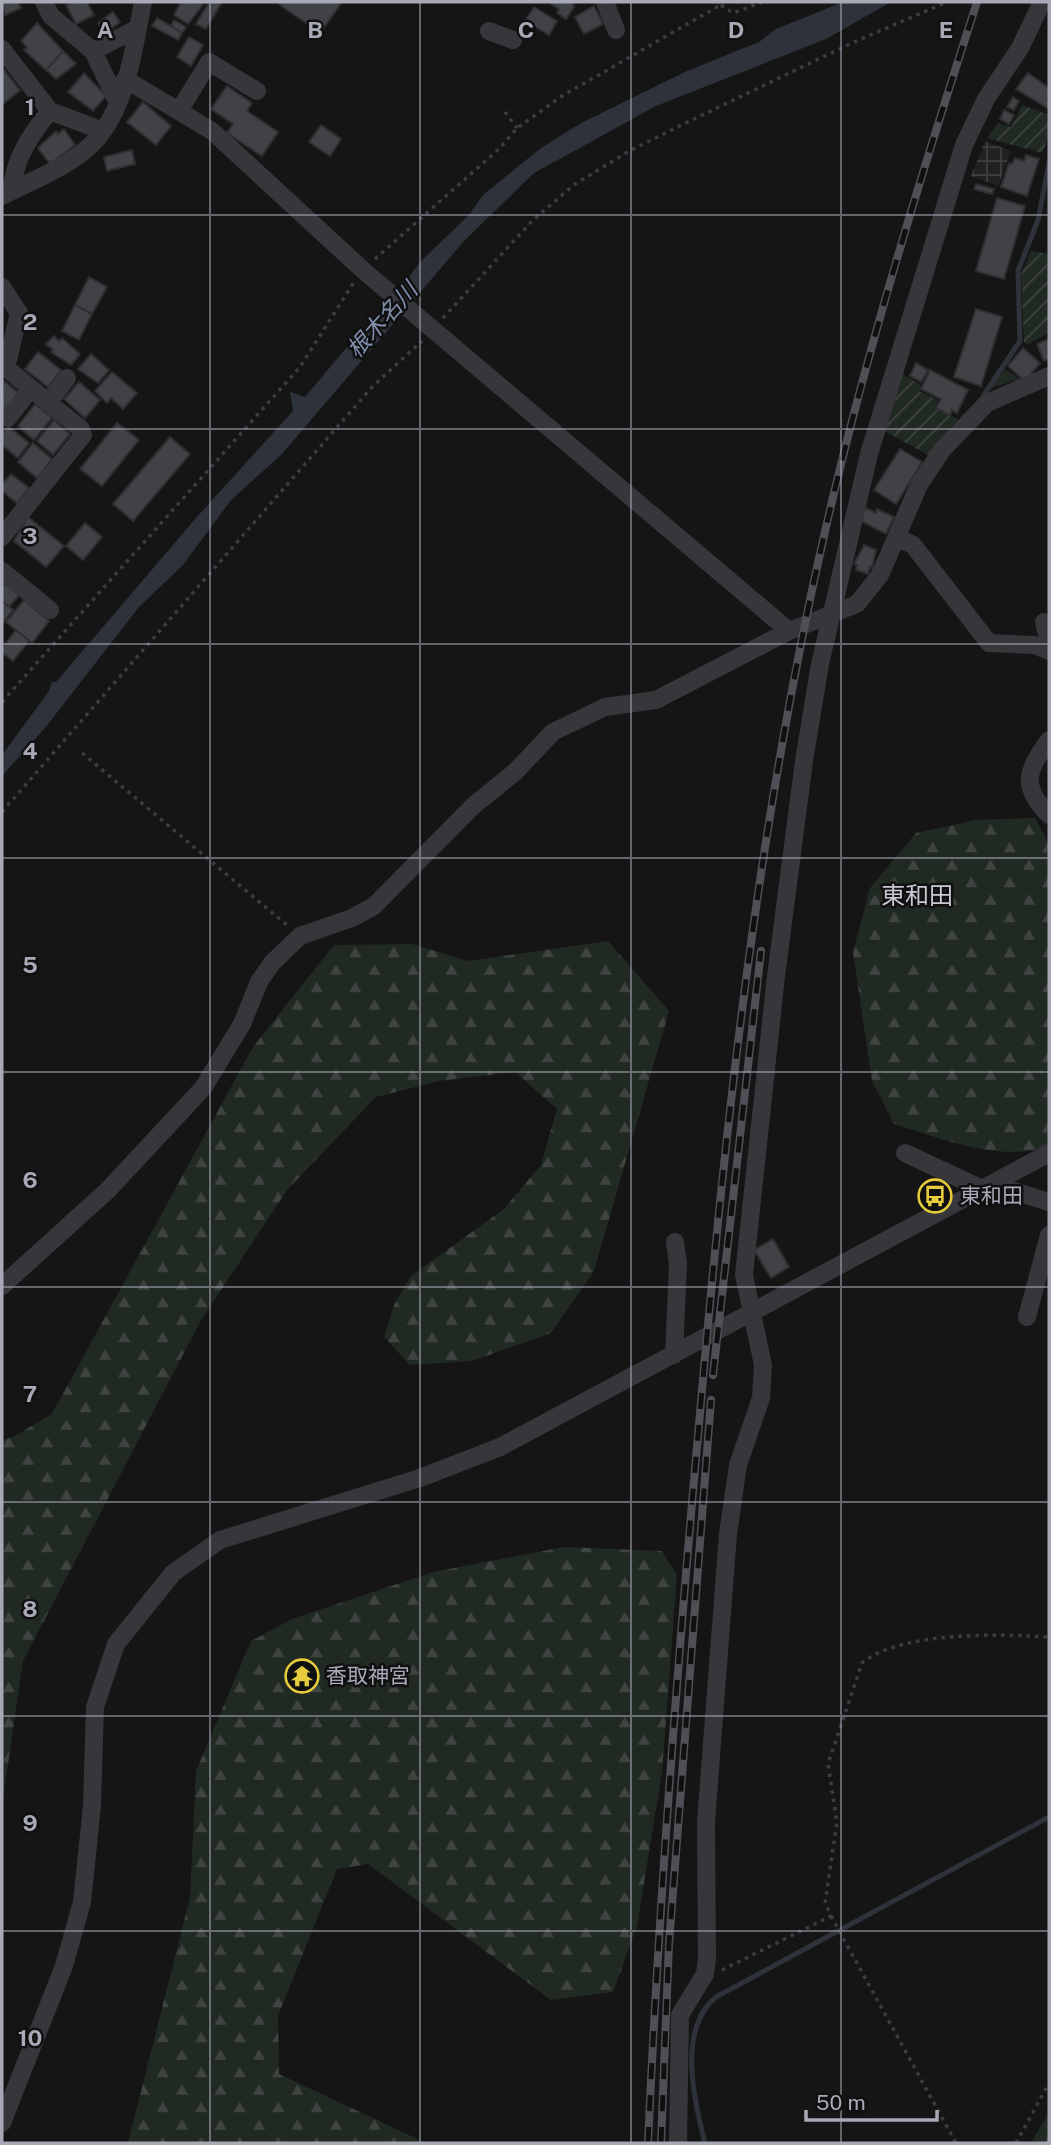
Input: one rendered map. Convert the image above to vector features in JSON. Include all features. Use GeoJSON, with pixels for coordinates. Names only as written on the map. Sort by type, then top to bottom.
{"type":"FeatureCollection","features":[{"type":"Feature","properties":{"kind":"street"},"geometry":{"type":"LineString","coordinates":[[44,2],[51,16],[93,51],[117,101]]}},
{"type":"Feature","properties":{"kind":"street"},"geometry":{"type":"LineString","coordinates":[[7,193],[69,160],[92,144],[103,131],[125,79],[143,2]]}},
{"type":"Feature","properties":{"kind":"street"},"geometry":{"type":"LineString","coordinates":[[605,2],[615,30]]}},
{"type":"Feature","properties":{"kind":"street"},"geometry":{"type":"LineString","coordinates":[[678,2143],[680,2015],[701,1980],[707,1959],[706,1822],[728,1534],[738,1465],[761,1387],[763,1365],[744,1275],[775,989],[804,761],[831,617],[869,454],[964,145],[979,111],[1020,48],[1042,2]]}},
{"type":"Feature","properties":{"kind":"street"},"geometry":{"type":"LineString","coordinates":[[93,51],[138,28]]}},
{"type":"Feature","properties":{"kind":"street"},"geometry":{"type":"LineString","coordinates":[[489,31],[513,40]]}},
{"type":"Feature","properties":{"kind":"street"},"geometry":{"type":"LineString","coordinates":[[2,49],[50,111],[103,131]]}},
{"type":"Feature","properties":{"kind":"street"},"geometry":{"type":"LineString","coordinates":[[179,111],[209,62],[257,91]]}},
{"type":"Feature","properties":{"kind":"street"},"geometry":{"type":"LineString","coordinates":[[125,79],[212,131],[270,178],[315,219],[363,270],[789,631]]}},
{"type":"Feature","properties":{"kind":"street"},"geometry":{"type":"LineString","coordinates":[[7,193],[19,158],[32,133],[50,111]]}},
{"type":"Feature","properties":{"kind":"street"},"geometry":{"type":"LineString","coordinates":[[2,287],[19,313],[6,368],[81,429],[83,435],[2,537]]}},
{"type":"Feature","properties":{"kind":"street"},"geometry":{"type":"LineString","coordinates":[[2,1286],[108,1190],[203,1088],[237,1034],[259,982],[272,963],[300,936],[352,918],[374,906],[473,806],[515,772],[553,732],[605,708],[656,700],[789,631],[831,617],[857,604],[880,575],[919,485],[942,450],[987,404],[1049,376]]}},
{"type":"Feature","properties":{"kind":"street"},"geometry":{"type":"LineString","coordinates":[[48,403],[66,378]]}},
{"type":"Feature","properties":{"kind":"street"},"geometry":{"type":"LineString","coordinates":[[8,418],[30,390]]}},
{"type":"Feature","properties":{"kind":"street"},"geometry":{"type":"LineString","coordinates":[[898,538],[914,545],[989,643],[1034,645],[1049,651]]}},
{"type":"Feature","properties":{"kind":"street"},"geometry":{"type":"LineString","coordinates":[[2,571],[50,610]]}},
{"type":"Feature","properties":{"kind":"street"},"geometry":{"type":"LineString","coordinates":[[1044,622],[1049,642]]}},
{"type":"Feature","properties":{"kind":"street"},"geometry":{"type":"LineString","coordinates":[[1049,740],[1032,765],[1028,777],[1038,804],[1049,814]]}},
{"type":"Feature","properties":{"kind":"street"},"geometry":{"type":"LineString","coordinates":[[905,1153],[987,1186],[1049,1202]]}},
{"type":"Feature","properties":{"kind":"street"},"geometry":{"type":"LineString","coordinates":[[2,2123],[64,1966],[82,1902],[92,1806],[95,1707],[116,1644],[173,1573],[220,1540],[420,1479],[500,1447],[1049,1153]]}},
{"type":"Feature","properties":{"kind":"street"},"geometry":{"type":"LineString","coordinates":[[1027,1317],[1049,1235]]}},
{"type":"Feature","properties":{"kind":"street"},"geometry":{"type":"LineString","coordinates":[[674,1355],[678,1264],[675,1242]]}},
{"type":"Feature","properties":{"kind":"path"},"geometry":{"type":"LineString","coordinates":[[2,702],[300,367],[363,270],[490,156],[517,128],[562,96],[720,3],[733,13],[762,2]]}},
{"type":"Feature","properties":{"kind":"path"},"geometry":{"type":"LineString","coordinates":[[2,812],[373,386],[433,327],[533,220],[575,184],[674,129],[852,43],[947,2]]}},
{"type":"Feature","properties":{"kind":"path"},"geometry":{"type":"LineString","coordinates":[[505,112],[517,128]]}},
{"type":"Feature","properties":{"kind":"path"},"geometry":{"type":"LineString","coordinates":[[82,753],[300,936]]}},
{"type":"Feature","properties":{"kind":"path"},"geometry":{"type":"LineString","coordinates":[[956,2143],[825,1903],[837,1822],[828,1764],[862,1663],[874,1653],[902,1644],[991,1634],[1049,1637]]}},
{"type":"Feature","properties":{"kind":"path"},"geometry":{"type":"LineString","coordinates":[[701,1980],[831,1916]]}},
{"type":"Feature","properties":{"kind":"path"},"geometry":{"type":"LineString","coordinates":[[1016,2143],[1049,2083]]}},
{"type":"Feature","properties":{"kind":"shaded area"},"geometry":{"type":"Polygon","coordinates":[[[985,141],[1011,151],[998,186],[971,176],[985,141]]]}},
{"type":"Feature","properties":{"kind":"green space"},"geometry":{"type":"Polygon","coordinates":[[[1022,105],[1049,115],[1049,135],[1042,153],[987,138],[998,123],[1011,127],[1022,105]]]}},
{"type":"Feature","properties":{"kind":"green space"},"geometry":{"type":"Polygon","coordinates":[[[1031,251],[1049,254],[1049,333],[1028,344],[1024,343],[1021,274],[1031,251]]]}},
{"type":"Feature","properties":{"kind":"green space"},"geometry":{"type":"Polygon","coordinates":[[[1005,369],[1020,379],[991,388],[1005,369]]]}},
{"type":"Feature","properties":{"kind":"green space"},"geometry":{"type":"Polygon","coordinates":[[[902,374],[921,385],[919,391],[938,400],[935,408],[958,419],[928,455],[884,431],[902,374]]]}},
{"type":"Feature","properties":{"kind":"green space"},"geometry":{"type":"Polygon","coordinates":[[[1035,818],[1049,844],[1049,1147],[1030,1151],[990,1150],[951,1142],[894,1124],[872,1081],[853,952],[870,888],[916,833],[976,820],[1035,818]]]}},
{"type":"Feature","properties":{"kind":"green space"},"geometry":{"type":"Polygon","coordinates":[[[608,941],[669,1011],[594,1271],[551,1333],[472,1361],[410,1365],[384,1337],[394,1305],[411,1276],[504,1209],[541,1165],[557,1109],[515,1072],[439,1081],[376,1097],[287,1190],[200,1322],[23,1661],[2,1806],[2,1440],[13,1437],[52,1414],[253,1047],[334,945],[412,944],[468,961],[608,941]]]}},
{"type":"Feature","properties":{"kind":"green space"},"geometry":{"type":"Polygon","coordinates":[[[564,1547],[662,1551],[677,1575],[662,1772],[637,1926],[613,1992],[551,2000],[368,1864],[337,1869],[278,2016],[279,2074],[426,2143],[128,2143],[190,1897],[196,1771],[251,1641],[292,1619],[433,1572],[564,1547]]]}},
{"type":"Feature","properties":{"kind":"green space"},"geometry":{"type":"Polygon","coordinates":[[[1049,2112],[1049,2143],[1031,2143],[1049,2112]]]}},
{"type":"Feature","properties":{"kind":"water","name":"根木名川"},"geometry":{"type":"Polygon","coordinates":[[[843,2],[891,2],[826,39],[656,106],[534,173],[464,241],[281,455],[231,500],[183,565],[139,607],[45,728],[2,776],[2,755],[49,691],[52,682],[56,682],[196,518],[293,411],[290,392],[305,397],[358,334],[373,325],[420,262],[469,215],[483,195],[541,148],[581,123],[687,71],[759,42],[776,29],[843,2]]]}},
{"type":"Feature","properties":{"kind":"building"},"geometry":{"type":"Polygon","coordinates":[[[2,2],[18,2],[21,8],[5,15],[2,2]]]}},
{"type":"Feature","properties":{"kind":"building"},"geometry":{"type":"Polygon","coordinates":[[[72,2],[87,2],[94,15],[76,24],[66,5],[72,2]]]}},
{"type":"Feature","properties":{"kind":"building"},"geometry":{"type":"Polygon","coordinates":[[[181,2],[205,2],[188,24],[174,15],[181,2]]]}},
{"type":"Feature","properties":{"kind":"building"},"geometry":{"type":"Polygon","coordinates":[[[209,2],[222,2],[206,29],[196,24],[209,2]]]}},
{"type":"Feature","properties":{"kind":"building"},"geometry":{"type":"Polygon","coordinates":[[[276,2],[342,2],[320,33],[276,2]]]}},
{"type":"Feature","properties":{"kind":"building"},"geometry":{"type":"Polygon","coordinates":[[[572,2],[574,7],[566,19],[557,13],[559,9],[551,4],[572,2]]]}},
{"type":"Feature","properties":{"kind":"building"},"geometry":{"type":"Polygon","coordinates":[[[594,6],[603,24],[584,34],[575,17],[594,6]]]}},
{"type":"Feature","properties":{"kind":"building"},"geometry":{"type":"Polygon","coordinates":[[[534,7],[557,21],[549,35],[525,21],[534,7]]]}},
{"type":"Feature","properties":{"kind":"building"},"geometry":{"type":"Polygon","coordinates":[[[113,12],[120,22],[105,33],[98,23],[113,12]]]}},
{"type":"Feature","properties":{"kind":"building"},"geometry":{"type":"Polygon","coordinates":[[[157,18],[182,33],[178,40],[152,26],[157,18]]]}},
{"type":"Feature","properties":{"kind":"building"},"geometry":{"type":"Polygon","coordinates":[[[174,20],[186,27],[182,33],[171,26],[174,20]]]}},
{"type":"Feature","properties":{"kind":"building"},"geometry":{"type":"Polygon","coordinates":[[[37,23],[63,51],[46,70],[24,50],[27,47],[21,41],[37,23]]]}},
{"type":"Feature","properties":{"kind":"building"},"geometry":{"type":"Polygon","coordinates":[[[189,37],[203,45],[191,66],[177,57],[189,37]]]}},
{"type":"Feature","properties":{"kind":"building"},"geometry":{"type":"Polygon","coordinates":[[[63,51],[76,64],[56,79],[46,70],[63,51]]]}},
{"type":"Feature","properties":{"kind":"building"},"geometry":{"type":"Polygon","coordinates":[[[2,67],[20,90],[2,105],[2,67]]]}},
{"type":"Feature","properties":{"kind":"building"},"geometry":{"type":"Polygon","coordinates":[[[84,73],[106,96],[93,111],[68,92],[84,73]]]}},
{"type":"Feature","properties":{"kind":"building"},"geometry":{"type":"Polygon","coordinates":[[[1028,73],[1049,88],[1049,109],[1016,89],[1028,73]]]}},
{"type":"Feature","properties":{"kind":"building"},"geometry":{"type":"Polygon","coordinates":[[[227,86],[252,103],[247,111],[278,132],[262,156],[227,133],[233,124],[211,109],[227,86]]]}},
{"type":"Feature","properties":{"kind":"building"},"geometry":{"type":"Polygon","coordinates":[[[1013,97],[1019,101],[1014,110],[1007,107],[1013,97]]]}},
{"type":"Feature","properties":{"kind":"building"},"geometry":{"type":"Polygon","coordinates":[[[143,102],[171,126],[156,145],[127,122],[143,102]]]}},
{"type":"Feature","properties":{"kind":"building"},"geometry":{"type":"Polygon","coordinates":[[[1004,110],[1014,115],[1009,124],[1000,119],[1004,110]]]}},
{"type":"Feature","properties":{"kind":"building"},"geometry":{"type":"Polygon","coordinates":[[[321,125],[341,139],[330,156],[309,142],[321,125]]]}},
{"type":"Feature","properties":{"kind":"building"},"geometry":{"type":"Polygon","coordinates":[[[64,129],[75,145],[50,164],[38,148],[56,131],[58,134],[64,129]]]}},
{"type":"Feature","properties":{"kind":"building"},"geometry":{"type":"Polygon","coordinates":[[[132,150],[135,164],[107,171],[104,157],[132,150]]]}},
{"type":"Feature","properties":{"kind":"building"},"geometry":{"type":"Polygon","coordinates":[[[1026,155],[1039,159],[1027,196],[1001,187],[1009,163],[1012,164],[1015,158],[1024,161],[1026,155]]]}},
{"type":"Feature","properties":{"kind":"building"},"geometry":{"type":"Polygon","coordinates":[[[976,184],[994,189],[992,194],[974,189],[976,184]]]}},
{"type":"Feature","properties":{"kind":"building"},"geometry":{"type":"Polygon","coordinates":[[[997,198],[1025,206],[1004,279],[976,271],[997,198]]]}},
{"type":"Feature","properties":{"kind":"building"},"geometry":{"type":"Polygon","coordinates":[[[89,277],[107,287],[92,314],[75,305],[89,277]]]}},
{"type":"Feature","properties":{"kind":"building"},"geometry":{"type":"Polygon","coordinates":[[[75,305],[92,314],[79,340],[62,331],[75,305]]]}},
{"type":"Feature","properties":{"kind":"building"},"geometry":{"type":"Polygon","coordinates":[[[976,309],[1002,317],[981,386],[954,377],[976,309]]]}},
{"type":"Feature","properties":{"kind":"building"},"geometry":{"type":"Polygon","coordinates":[[[54,336],[59,341],[62,338],[80,354],[71,365],[51,352],[53,350],[46,344],[54,336]]]}},
{"type":"Feature","properties":{"kind":"building"},"geometry":{"type":"Polygon","coordinates":[[[1049,339],[1049,359],[1044,361],[1037,344],[1049,339]]]}},
{"type":"Feature","properties":{"kind":"building"},"geometry":{"type":"Polygon","coordinates":[[[1023,348],[1040,363],[1025,381],[1008,366],[1023,348]]]}},
{"type":"Feature","properties":{"kind":"building"},"geometry":{"type":"Polygon","coordinates":[[[38,352],[61,370],[48,387],[25,369],[38,352]]]}},
{"type":"Feature","properties":{"kind":"building"},"geometry":{"type":"Polygon","coordinates":[[[91,354],[109,370],[98,383],[78,369],[91,354]]]}},
{"type":"Feature","properties":{"kind":"building"},"geometry":{"type":"Polygon","coordinates":[[[916,363],[928,370],[921,382],[910,376],[916,363]]]}},
{"type":"Feature","properties":{"kind":"building"},"geometry":{"type":"Polygon","coordinates":[[[930,370],[968,390],[957,413],[952,410],[950,415],[936,408],[941,399],[921,389],[930,370]]]}},
{"type":"Feature","properties":{"kind":"building"},"geometry":{"type":"Polygon","coordinates":[[[112,372],[137,393],[123,409],[111,398],[107,403],[95,391],[112,372]]]}},
{"type":"Feature","properties":{"kind":"building"},"geometry":{"type":"Polygon","coordinates":[[[3,380],[20,394],[7,411],[2,407],[3,380]]]}},
{"type":"Feature","properties":{"kind":"building"},"geometry":{"type":"Polygon","coordinates":[[[79,382],[100,400],[85,418],[64,399],[79,382]]]}},
{"type":"Feature","properties":{"kind":"building"},"geometry":{"type":"Polygon","coordinates":[[[35,404],[52,418],[34,440],[18,426],[35,404]]]}},
{"type":"Feature","properties":{"kind":"building"},"geometry":{"type":"Polygon","coordinates":[[[54,420],[70,434],[53,455],[37,441],[54,420]]]}},
{"type":"Feature","properties":{"kind":"building"},"geometry":{"type":"Polygon","coordinates":[[[117,423],[139,440],[102,486],[80,469],[117,423]]]}},
{"type":"Feature","properties":{"kind":"building"},"geometry":{"type":"Polygon","coordinates":[[[8,426],[29,443],[18,458],[2,445],[2,434],[8,426]]]}},
{"type":"Feature","properties":{"kind":"building"},"geometry":{"type":"Polygon","coordinates":[[[170,437],[190,454],[133,521],[113,504],[170,437]]]}},
{"type":"Feature","properties":{"kind":"building"},"geometry":{"type":"Polygon","coordinates":[[[33,443],[52,459],[37,478],[18,462],[33,443]]]}},
{"type":"Feature","properties":{"kind":"building"},"geometry":{"type":"Polygon","coordinates":[[[900,449],[922,462],[896,504],[874,490],[900,449]]]}},
{"type":"Feature","properties":{"kind":"building"},"geometry":{"type":"Polygon","coordinates":[[[11,474],[29,488],[17,503],[2,491],[2,484],[11,474]]]}},
{"type":"Feature","properties":{"kind":"building"},"geometry":{"type":"Polygon","coordinates":[[[866,508],[876,513],[877,509],[894,517],[886,534],[859,520],[866,508]]]}},
{"type":"Feature","properties":{"kind":"building"},"geometry":{"type":"Polygon","coordinates":[[[28,517],[64,546],[46,567],[14,541],[28,517]]]}},
{"type":"Feature","properties":{"kind":"building"},"geometry":{"type":"Polygon","coordinates":[[[85,523],[102,537],[83,560],[66,546],[85,523]]]}},
{"type":"Feature","properties":{"kind":"building"},"geometry":{"type":"Polygon","coordinates":[[[864,545],[876,550],[868,574],[856,570],[857,565],[854,564],[864,545]]]}},
{"type":"Feature","properties":{"kind":"building"},"geometry":{"type":"Polygon","coordinates":[[[5,584],[19,595],[9,607],[2,601],[2,588],[5,584]]]}},
{"type":"Feature","properties":{"kind":"building"},"geometry":{"type":"Polygon","coordinates":[[[24,600],[49,621],[32,643],[6,622],[24,600]]]}},
{"type":"Feature","properties":{"kind":"building"},"geometry":{"type":"Polygon","coordinates":[[[2,601],[13,610],[2,624],[2,601]]]}},
{"type":"Feature","properties":{"kind":"building"},"geometry":{"type":"Polygon","coordinates":[[[16,630],[29,641],[13,661],[2,652],[2,648],[16,630]]]}},
{"type":"Feature","properties":{"kind":"building"},"geometry":{"type":"Polygon","coordinates":[[[773,1239],[789,1267],[771,1278],[754,1250],[773,1239]]]}},
{"type":"Feature","properties":{"kind":"waterway"},"geometry":{"type":"LineString","coordinates":[[984,395],[1020,341],[1018,271],[1038,220],[1049,163]]}},
{"type":"Feature","properties":{"kind":"waterway"},"geometry":{"type":"LineString","coordinates":[[705,2143],[693,2087],[692,2046],[696,2027],[704,2011],[716,1997],[1049,1817]]}},
{"type":"Feature","properties":{"kind":"railway"},"geometry":{"type":"LineString","coordinates":[[648,2143],[670,1778],[700,1413],[721,1190],[764,857],[802,636],[842,460],[896,263],[977,2]]}},
{"type":"Feature","properties":{"kind":"railway"},"geometry":{"type":"LineString","coordinates":[[713,1375],[761,951]]}},
{"type":"Feature","properties":{"kind":"railway"},"geometry":{"type":"LineString","coordinates":[[661,2143],[669,1944],[711,1400]]}},
{"type":"Feature","properties":{"kind":"place","name":"東和田"},"geometry":{"type":"Point","coordinates":[935,1196]}},
{"type":"Feature","properties":{"kind":"place","name":"香取神宮"},"geometry":{"type":"Point","coordinates":[302,1676]}},
{"type":"Feature","properties":{"kind":"district","name":"東和田"},"geometry":{"type":"Point","coordinates":[917,896]}}]}
